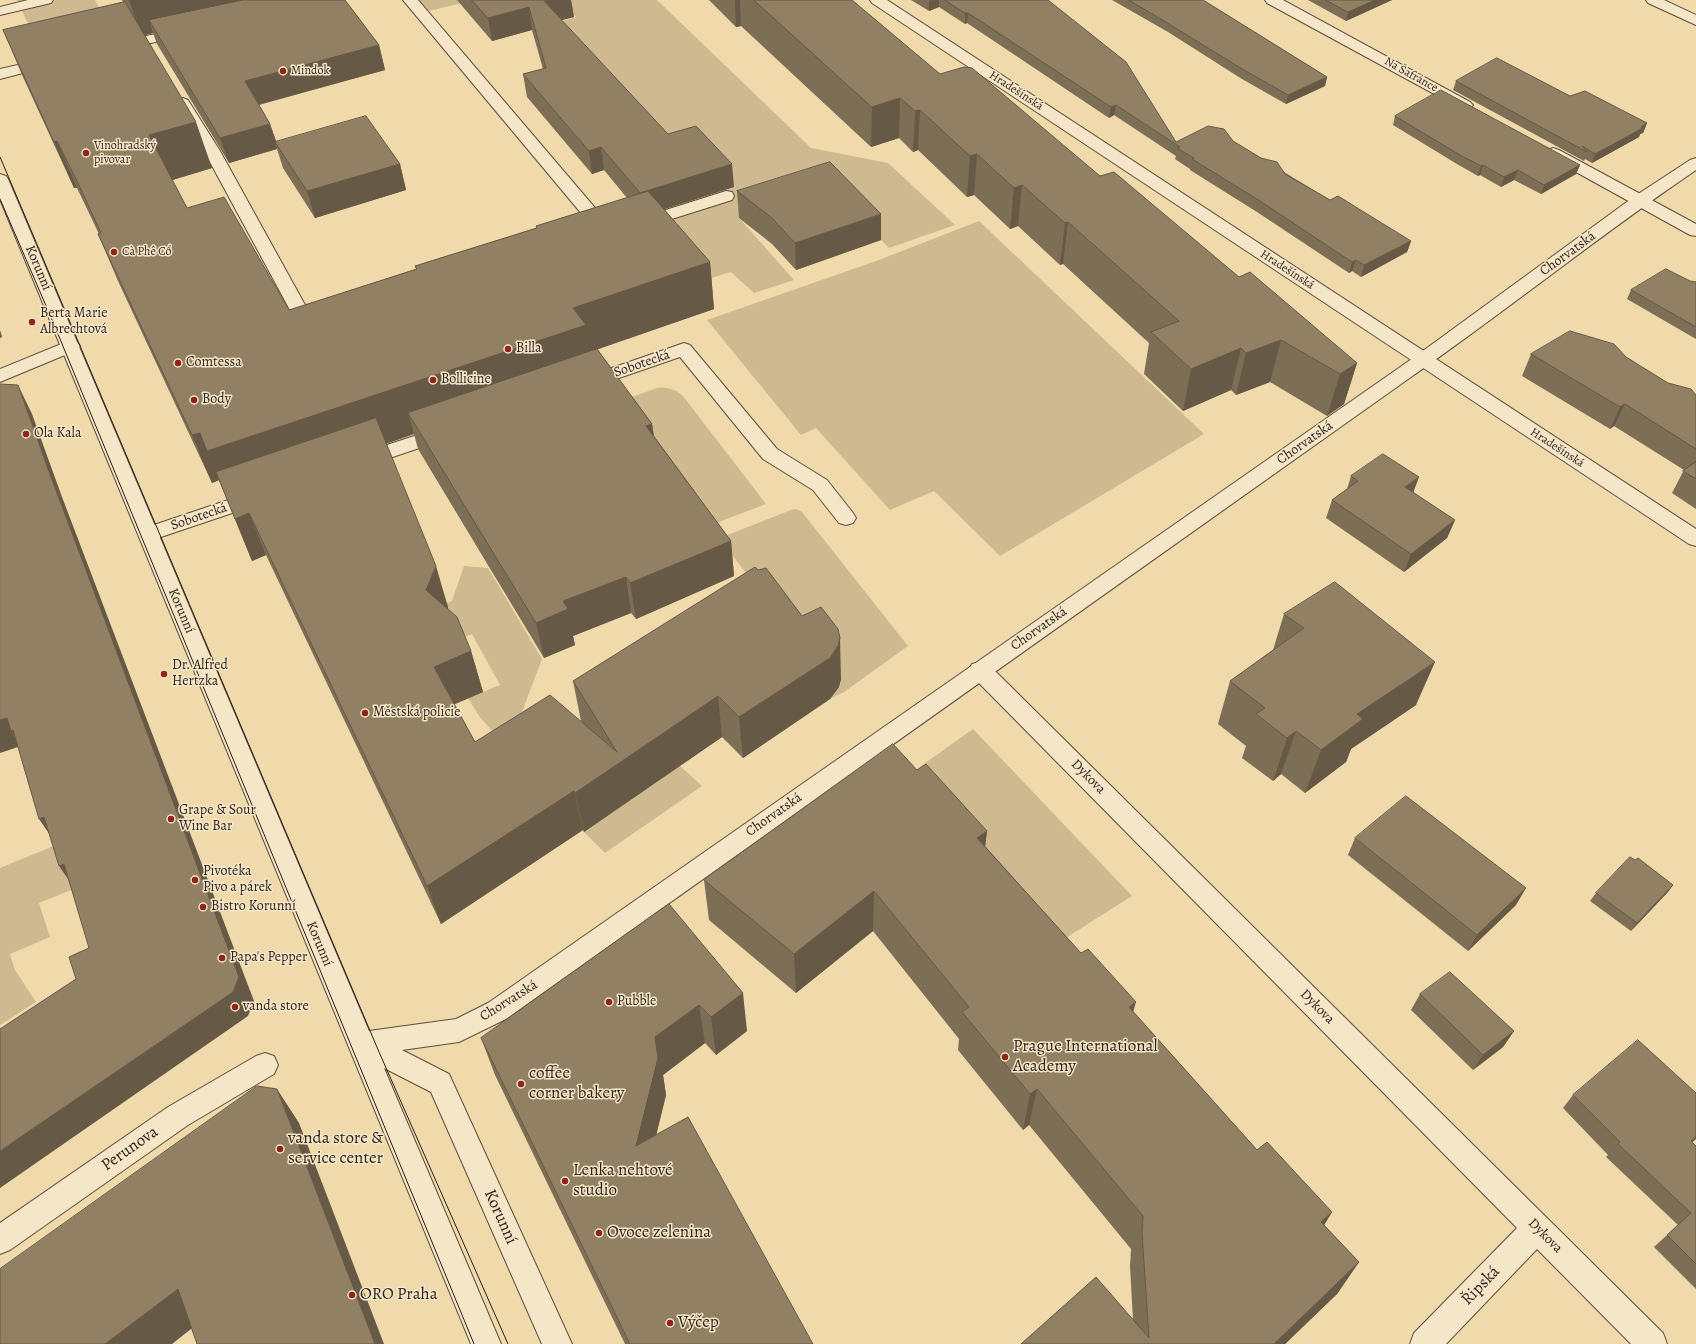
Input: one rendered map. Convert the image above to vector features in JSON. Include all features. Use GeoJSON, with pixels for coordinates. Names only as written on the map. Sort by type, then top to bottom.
{"type":"FeatureCollection","features":[{"type":"Feature","properties":{"kind":"street"},"geometry":{"type":"LineString","coordinates":[[0,11],[46,0]]}},
{"type":"Feature","properties":{"kind":"street"},"geometry":{"type":"LineString","coordinates":[[410,0],[608,235],[726,196]]}},
{"type":"Feature","properties":{"kind":"street","name":"Hradešínská"},"geometry":{"type":"LineString","coordinates":[[878,0],[1696,539]]}},
{"type":"Feature","properties":{"kind":"street","name":"Na Šafránce"},"geometry":{"type":"LineString","coordinates":[[1272,0],[1475,110]]}},
{"type":"Feature","properties":{"kind":"street"},"geometry":{"type":"LineString","coordinates":[[1653,0],[1696,20]]}},
{"type":"Feature","properties":{"kind":"street"},"geometry":{"type":"LineString","coordinates":[[108,49],[150,47],[200,29]]}},
{"type":"Feature","properties":{"kind":"street"},"geometry":{"type":"LineString","coordinates":[[0,74],[62,59]]}},
{"type":"Feature","properties":{"kind":"street"},"geometry":{"type":"LineString","coordinates":[[177,92],[212,151],[306,322]]}},
{"type":"Feature","properties":{"kind":"street"},"geometry":{"type":"LineString","coordinates":[[1542,147],[1696,231]]}},
{"type":"Feature","properties":{"kind":"street","name":"Chorvatská"},"geometry":{"type":"LineString","coordinates":[[361,1044],[459,1030],[497,1011],[1423,360],[1641,200],[1696,163]]}},
{"type":"Feature","properties":{"kind":"street","name":"Korunní"},"geometry":{"type":"LineString","coordinates":[[0,179],[71,346],[486,1344]]}},
{"type":"Feature","properties":{"kind":"street"},"geometry":{"type":"LineString","coordinates":[[0,376],[71,346]]}},
{"type":"Feature","properties":{"kind":"street","name":"Sobotecká"},"geometry":{"type":"LineString","coordinates":[[572,388],[684,349],[770,454],[820,485],[846,518]]}},
{"type":"Feature","properties":{"kind":"street"},"geometry":{"type":"LineString","coordinates":[[346,466],[459,427]]}},
{"type":"Feature","properties":{"kind":"street","name":"Sobotecká"},"geometry":{"type":"LineString","coordinates":[[149,534],[271,492]]}},
{"type":"Feature","properties":{"kind":"street","name":"Dykova"},"geometry":{"type":"LineString","coordinates":[[980,670],[1652,1344]]}},
{"type":"Feature","properties":{"kind":"street","name":"Korunní"},"geometry":{"type":"LineString","coordinates":[[361,1044],[440,1083],[557,1344]]}},
{"type":"Feature","properties":{"kind":"street","name":"Perunova"},"geometry":{"type":"LineString","coordinates":[[0,1240],[178,1116],[265,1065]]}},
{"type":"Feature","properties":{"kind":"street","name":"Řipská"},"geometry":{"type":"LineString","coordinates":[[1425,1344],[1537,1228]]}},
{"type":"Feature","properties":{"kind":"shaded area"},"geometry":{"type":"Polygon","coordinates":[[[17,0],[95,0],[110,27],[38,45],[17,0]]]}},
{"type":"Feature","properties":{"kind":"shaded area"},"geometry":{"type":"Polygon","coordinates":[[[410,0],[474,0],[421,13],[410,0]]]}},
{"type":"Feature","properties":{"kind":"shaded area"},"geometry":{"type":"Polygon","coordinates":[[[560,0],[657,0],[811,148],[888,163],[955,225],[889,248],[830,188],[739,218],[794,280],[754,293],[731,272],[708,279],[649,217],[735,187],[695,145],[655,141],[563,21],[576,17],[560,0]]]}},
{"type":"Feature","properties":{"kind":"shaded area"},"geometry":{"type":"Polygon","coordinates":[[[979,221],[1204,434],[1000,556],[934,491],[890,510],[816,428],[801,435],[707,320],[879,260],[979,221]]]}},
{"type":"Feature","properties":{"kind":"shaded area"},"geometry":{"type":"Polygon","coordinates":[[[657,388],[671,389],[683,396],[766,504],[711,525],[621,401],[657,388]]]}},
{"type":"Feature","properties":{"kind":"shaded area"},"geometry":{"type":"Polygon","coordinates":[[[796,509],[802,512],[908,646],[844,692],[830,699],[840,686],[841,679],[747,575],[720,538],[796,509]]]}},
{"type":"Feature","properties":{"kind":"shaded area"},"geometry":{"type":"Polygon","coordinates":[[[464,566],[488,568],[542,659],[508,749],[479,716],[468,698],[500,685],[472,634],[451,643],[437,607],[452,601],[464,566]]]}},
{"type":"Feature","properties":{"kind":"shaded area"},"geometry":{"type":"Polygon","coordinates":[[[973,729],[1132,896],[1050,948],[886,791],[973,729]]]}},
{"type":"Feature","properties":{"kind":"shaded area"},"geometry":{"type":"Polygon","coordinates":[[[680,766],[702,786],[605,853],[584,832],[680,766]]]}},
{"type":"Feature","properties":{"kind":"shaded area"},"geometry":{"type":"Polygon","coordinates":[[[61,843],[76,888],[39,903],[50,937],[10,954],[15,970],[36,1002],[0,1025],[0,868],[61,843]]]}},
{"type":"Feature","properties":{"kind":"building"},"geometry":{"type":"Polygon","coordinates":[[[243,0],[345,0],[379,45],[245,81],[270,124],[220,138],[149,20],[243,0]]]}},
{"type":"Feature","properties":{"kind":"building"},"geometry":{"type":"Polygon","coordinates":[[[472,0],[548,0],[544,1],[668,134],[696,126],[732,164],[640,193],[601,147],[589,151],[523,74],[546,68],[529,7],[488,18],[472,0]]]}},
{"type":"Feature","properties":{"kind":"building"},"geometry":{"type":"Polygon","coordinates":[[[754,0],[852,0],[940,74],[964,67],[972,68],[1100,176],[1114,172],[1239,277],[1250,272],[1357,363],[1340,374],[1281,340],[1246,353],[1241,348],[1191,369],[1151,332],[1179,321],[1068,222],[1065,223],[1022,185],[1014,188],[977,154],[970,156],[920,110],[915,111],[900,98],[872,107],[754,0]]]}},
{"type":"Feature","properties":{"kind":"building"},"geometry":{"type":"Polygon","coordinates":[[[945,0],[1048,0],[1126,62],[1176,142],[1208,126],[1224,129],[1233,141],[1261,158],[1277,162],[1285,174],[1330,200],[1338,196],[1411,241],[1364,265],[1356,260],[1352,262],[1260,201],[1192,159],[1194,158],[1177,148],[1180,147],[1116,105],[1111,107],[968,13],[965,13],[945,0]]]}},
{"type":"Feature","properties":{"kind":"building"},"geometry":{"type":"Polygon","coordinates":[[[1129,0],[1203,0],[1327,77],[1288,95],[1129,0]]]}},
{"type":"Feature","properties":{"kind":"building"},"geometry":{"type":"Polygon","coordinates":[[[1326,0],[1375,0],[1348,12],[1326,0]]]}},
{"type":"Feature","properties":{"kind":"building"},"geometry":{"type":"Polygon","coordinates":[[[125,2],[196,122],[149,135],[187,208],[224,197],[289,310],[417,269],[415,266],[537,228],[536,226],[648,191],[710,262],[573,308],[586,325],[207,451],[200,433],[192,435],[98,234],[101,233],[78,183],[57,141],[54,142],[3,30],[125,2]]]}},
{"type":"Feature","properties":{"kind":"building"},"geometry":{"type":"Polygon","coordinates":[[[1497,58],[1570,96],[1585,91],[1647,123],[1641,127],[1643,128],[1595,154],[1582,146],[1587,152],[1456,81],[1497,58]]]}},
{"type":"Feature","properties":{"kind":"building"},"geometry":{"type":"Polygon","coordinates":[[[1441,90],[1580,165],[1544,185],[1518,170],[1504,177],[1483,165],[1481,166],[1460,155],[1395,116],[1441,90]]]}},
{"type":"Feature","properties":{"kind":"building"},"geometry":{"type":"Polygon","coordinates":[[[366,116],[400,164],[307,191],[275,142],[366,116]]]}},
{"type":"Feature","properties":{"kind":"building"},"geometry":{"type":"Polygon","coordinates":[[[830,162],[881,214],[795,243],[771,217],[737,191],[830,162]]]}},
{"type":"Feature","properties":{"kind":"building"},"geometry":{"type":"Polygon","coordinates":[[[1666,269],[1690,281],[1696,282],[1696,327],[1631,290],[1666,269]]]}},
{"type":"Feature","properties":{"kind":"building"},"geometry":{"type":"Polygon","coordinates":[[[1570,331],[1614,344],[1626,357],[1668,383],[1691,389],[1696,395],[1696,449],[1625,404],[1620,407],[1531,354],[1570,331]]]}},
{"type":"Feature","properties":{"kind":"building"},"geometry":{"type":"Polygon","coordinates":[[[597,349],[652,424],[646,426],[731,541],[630,583],[626,577],[563,601],[568,609],[536,623],[408,413],[597,349]]]}},
{"type":"Feature","properties":{"kind":"building"},"geometry":{"type":"Polygon","coordinates":[[[0,384],[18,385],[48,469],[239,977],[233,992],[0,1151],[0,1029],[76,979],[69,957],[89,948],[64,864],[59,866],[44,817],[39,819],[13,730],[11,731],[7,718],[0,720],[0,384]]]}},
{"type":"Feature","properties":{"kind":"building"},"geometry":{"type":"Polygon","coordinates":[[[376,418],[436,566],[426,590],[457,617],[471,651],[434,667],[475,742],[550,695],[617,752],[573,681],[755,567],[758,570],[766,568],[802,616],[821,607],[838,629],[840,638],[838,646],[830,658],[739,717],[718,696],[575,793],[574,791],[427,886],[249,513],[235,519],[216,472],[376,418]]]}},
{"type":"Feature","properties":{"kind":"building"},"geometry":{"type":"Polygon","coordinates":[[[1383,454],[1419,477],[1405,487],[1455,520],[1411,554],[1332,500],[1358,481],[1351,476],[1383,454]]]}},
{"type":"Feature","properties":{"kind":"building"},"geometry":{"type":"Polygon","coordinates":[[[1696,462],[1696,479],[1683,471],[1696,462]]]}},
{"type":"Feature","properties":{"kind":"building"},"geometry":{"type":"Polygon","coordinates":[[[1335,582],[1435,662],[1357,714],[1363,719],[1321,750],[1296,731],[1287,738],[1256,714],[1265,708],[1230,681],[1304,628],[1284,614],[1335,582]]]}},
{"type":"Feature","properties":{"kind":"building"},"geometry":{"type":"Polygon","coordinates":[[[893,744],[917,770],[926,764],[987,831],[977,838],[1081,953],[1088,949],[1136,1002],[1129,1007],[1257,1150],[1267,1142],[1332,1212],[1321,1222],[1359,1262],[1274,1344],[1021,1344],[1096,1277],[1149,1338],[1142,1233],[1143,1216],[1037,1089],[1030,1094],[962,1012],[969,1007],[874,891],[794,954],[704,880],[893,744]]]}},
{"type":"Feature","properties":{"kind":"building"},"geometry":{"type":"Polygon","coordinates":[[[1406,796],[1526,888],[1477,935],[1355,838],[1406,796]]]}},
{"type":"Feature","properties":{"kind":"building"},"geometry":{"type":"Polygon","coordinates":[[[1630,857],[1635,860],[1638,858],[1673,885],[1637,923],[1596,893],[1630,857]]]}},
{"type":"Feature","properties":{"kind":"building"},"geometry":{"type":"Polygon","coordinates":[[[669,904],[743,993],[711,1017],[699,1005],[655,1037],[658,1058],[636,1146],[688,1117],[813,1344],[630,1344],[481,1038],[669,904]]]}},
{"type":"Feature","properties":{"kind":"building"},"geometry":{"type":"Polygon","coordinates":[[[1450,972],[1514,1031],[1483,1055],[1420,994],[1450,972]]]}},
{"type":"Feature","properties":{"kind":"building"},"geometry":{"type":"Polygon","coordinates":[[[1638,1040],[1696,1093],[1696,1137],[1691,1141],[1696,1146],[1696,1264],[1667,1235],[1691,1213],[1618,1144],[1620,1142],[1573,1095],[1638,1040]]]}},
{"type":"Feature","properties":{"kind":"building"},"geometry":{"type":"Polygon","coordinates":[[[257,1086],[277,1089],[375,1344],[197,1344],[178,1289],[105,1344],[0,1344],[0,1269],[257,1086]]]}},
{"type":"Feature","properties":{"kind":"tram line"},"geometry":{"type":"LineString","coordinates":[[0,157],[379,1052],[508,1344]]}},
{"type":"Feature","properties":{"kind":"tram line"},"geometry":{"type":"LineString","coordinates":[[0,199],[53,322],[474,1344]]}},
{"type":"Feature","properties":{"kind":"place","name":"Mindok"},"geometry":{"type":"Point","coordinates":[283,71]}},
{"type":"Feature","properties":{"kind":"place","name":"Vinohradský pivovar"},"geometry":{"type":"Point","coordinates":[86,153]}},
{"type":"Feature","properties":{"kind":"place","name":"Cà Phê Cổ"},"geometry":{"type":"Point","coordinates":[114,252]}},
{"type":"Feature","properties":{"kind":"place","name":"Berta Marie Albrechtová"},"geometry":{"type":"Point","coordinates":[32,322]}},
{"type":"Feature","properties":{"kind":"place","name":"Billa"},"geometry":{"type":"Point","coordinates":[508,349]}},
{"type":"Feature","properties":{"kind":"place","name":"Comtessa"},"geometry":{"type":"Point","coordinates":[178,363]}},
{"type":"Feature","properties":{"kind":"place","name":"Bollicine"},"geometry":{"type":"Point","coordinates":[433,380]}},
{"type":"Feature","properties":{"kind":"place","name":"Body"},"geometry":{"type":"Point","coordinates":[194,400]}},
{"type":"Feature","properties":{"kind":"place","name":"Ola Kala"},"geometry":{"type":"Point","coordinates":[26,434]}},
{"type":"Feature","properties":{"kind":"place","name":"Dr. Alfred Hertzka"},"geometry":{"type":"Point","coordinates":[164,674]}},
{"type":"Feature","properties":{"kind":"place","name":"Městská policie"},"geometry":{"type":"Point","coordinates":[365,713]}},
{"type":"Feature","properties":{"kind":"place","name":"Grape & Sour Wine Bar"},"geometry":{"type":"Point","coordinates":[171,819]}},
{"type":"Feature","properties":{"kind":"place","name":"Pivotéka Pivo a párek"},"geometry":{"type":"Point","coordinates":[195,880]}},
{"type":"Feature","properties":{"kind":"place","name":"Bistro Korunní"},"geometry":{"type":"Point","coordinates":[203,907]}},
{"type":"Feature","properties":{"kind":"place","name":"Papa's Pepper"},"geometry":{"type":"Point","coordinates":[222,958]}},
{"type":"Feature","properties":{"kind":"place","name":"Pubble"},"geometry":{"type":"Point","coordinates":[609,1002]}},
{"type":"Feature","properties":{"kind":"place","name":"vanda store"},"geometry":{"type":"Point","coordinates":[235,1007]}},
{"type":"Feature","properties":{"kind":"place","name":"Prague International Academy"},"geometry":{"type":"Point","coordinates":[1005,1057]}},
{"type":"Feature","properties":{"kind":"place","name":"coffee corner bakery"},"geometry":{"type":"Point","coordinates":[521,1084]}},
{"type":"Feature","properties":{"kind":"place","name":"vanda store & service center"},"geometry":{"type":"Point","coordinates":[280,1149]}},
{"type":"Feature","properties":{"kind":"place","name":"Lenka nehtové studio"},"geometry":{"type":"Point","coordinates":[565,1181]}},
{"type":"Feature","properties":{"kind":"place","name":"Ovoce zelenina"},"geometry":{"type":"Point","coordinates":[599,1233]}},
{"type":"Feature","properties":{"kind":"place","name":"ORO Praha"},"geometry":{"type":"Point","coordinates":[352,1295]}},
{"type":"Feature","properties":{"kind":"place","name":"Výčep"},"geometry":{"type":"Point","coordinates":[670,1323]}}]}
